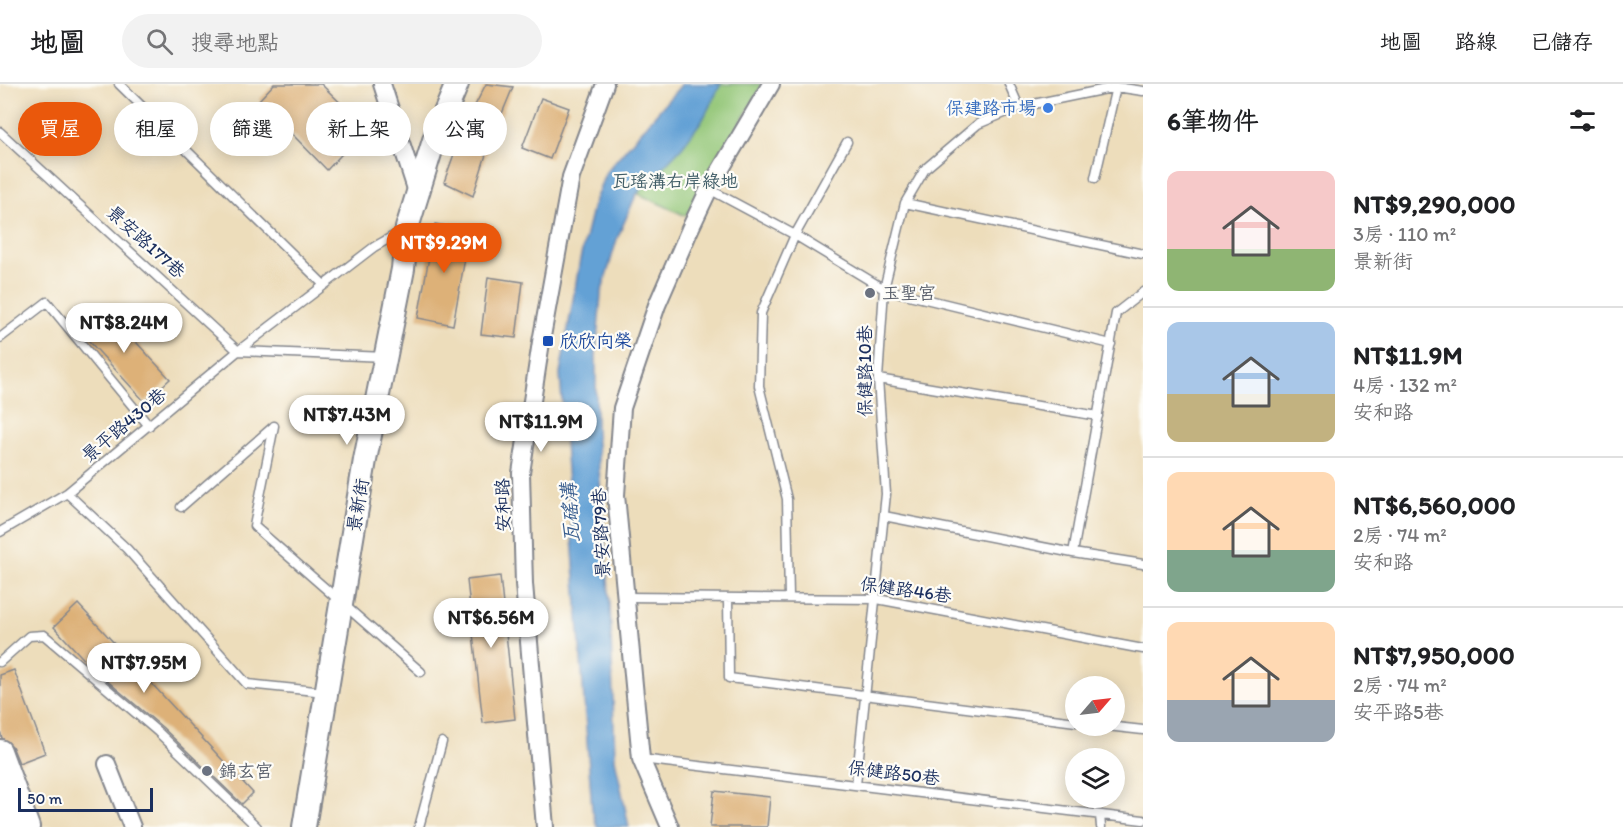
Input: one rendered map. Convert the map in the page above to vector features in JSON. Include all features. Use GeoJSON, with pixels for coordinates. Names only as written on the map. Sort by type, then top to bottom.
{"type":"FeatureCollection","features":[{"type":"Feature","properties":{"kind":"highway"},"geometry":{"type":"LineString","coordinates":[[0,790],[13,827]]}},
{"type":"Feature","properties":{"kind":"street"},"geometry":{"type":"LineString","coordinates":[[382,84],[417,192]]}},
{"type":"Feature","properties":{"kind":"street","name":"景新街"},"geometry":{"type":"LineString","coordinates":[[304,827],[341,602],[403,269],[407,228],[435,137],[457,84]]}},
{"type":"Feature","properties":{"kind":"street","name":"安和路"},"geometry":{"type":"LineString","coordinates":[[545,827],[524,584],[521,473],[541,342],[571,177],[605,84]]}},
{"type":"Feature","properties":{"kind":"street","name":"景安路79巷"},"geometry":{"type":"LineString","coordinates":[[670,827],[641,759],[616,495],[622,408],[657,305],[708,189],[771,84]]}},
{"type":"Feature","properties":{"kind":"street"},"geometry":{"type":"LineString","coordinates":[[0,751],[28,827]]}},
{"type":"Feature","properties":{"kind":"street"},"geometry":{"type":"LineString","coordinates":[[107,764],[132,827]]}},
{"type":"Feature","properties":{"kind":"lane"},"geometry":{"type":"LineString","coordinates":[[119,84],[324,285]]}},
{"type":"Feature","properties":{"kind":"lane"},"geometry":{"type":"LineString","coordinates":[[1010,84],[1019,107]]}},
{"type":"Feature","properties":{"kind":"lane"},"geometry":{"type":"LineString","coordinates":[[1095,178],[1116,87]]}},
{"type":"Feature","properties":{"kind":"lane","name":"保健路10巷"},"geometry":{"type":"LineString","coordinates":[[856,784],[867,697],[886,494],[878,378],[884,289],[905,203],[925,169],[978,124],[1019,107],[1116,87],[1143,91]]}},
{"type":"Feature","properties":{"kind":"lane","name":"景安路177巷"},"geometry":{"type":"LineString","coordinates":[[0,132],[238,351]]}},
{"type":"Feature","properties":{"kind":"lane"},"geometry":{"type":"LineString","coordinates":[[789,598],[788,500],[759,386],[761,313],[795,235],[847,142]]}},
{"type":"Feature","properties":{"kind":"lane"},"geometry":{"type":"LineString","coordinates":[[708,189],[795,235],[884,289],[1111,345]]}},
{"type":"Feature","properties":{"kind":"lane"},"geometry":{"type":"LineString","coordinates":[[905,203],[1143,254]]}},
{"type":"Feature","properties":{"kind":"lane","name":"景平路430巷"},"geometry":{"type":"LineString","coordinates":[[0,532],[67,493],[238,351],[374,247],[407,228]]}},
{"type":"Feature","properties":{"kind":"lane"},"geometry":{"type":"LineString","coordinates":[[1073,554],[1116,313],[1143,292]]}},
{"type":"Feature","properties":{"kind":"lane"},"geometry":{"type":"LineString","coordinates":[[0,338],[47,302],[149,426]]}},
{"type":"Feature","properties":{"kind":"lane"},"geometry":{"type":"LineString","coordinates":[[238,351],[386,357]]}},
{"type":"Feature","properties":{"kind":"lane"},"geometry":{"type":"LineString","coordinates":[[878,378],[1098,416]]}},
{"type":"Feature","properties":{"kind":"lane"},"geometry":{"type":"LineString","coordinates":[[181,507],[274,426],[254,526],[421,672]]}},
{"type":"Feature","properties":{"kind":"lane"},"geometry":{"type":"LineString","coordinates":[[67,493],[127,549],[248,684],[327,692]]}},
{"type":"Feature","properties":{"kind":"lane"},"geometry":{"type":"LineString","coordinates":[[884,516],[1073,554],[1143,564]]}},
{"type":"Feature","properties":{"kind":"lane","name":"保健路46巷"},"geometry":{"type":"LineString","coordinates":[[624,597],[877,599],[1143,649]]}},
{"type":"Feature","properties":{"kind":"lane"},"geometry":{"type":"LineString","coordinates":[[728,598],[729,678],[1065,721]]}},
{"type":"Feature","properties":{"kind":"lane"},"geometry":{"type":"LineString","coordinates":[[0,662],[29,636],[44,635],[158,732],[257,827]]}},
{"type":"Feature","properties":{"kind":"lane"},"geometry":{"type":"LineString","coordinates":[[1125,728],[1143,730]]}},
{"type":"Feature","properties":{"kind":"lane"},"geometry":{"type":"LineString","coordinates":[[419,827],[442,742]]}},
{"type":"Feature","properties":{"kind":"lane","name":"保健路50巷"},"geometry":{"type":"LineString","coordinates":[[641,759],[1143,820]]}},
{"type":"Feature","properties":{"kind":"lane"},"geometry":{"type":"LineString","coordinates":[[1100,815],[1101,827]]}},
{"type":"Feature","properties":{"kind":"green space","name":"瓦瑤溝右岸綠地"},"geometry":{"type":"Polygon","coordinates":[[[710,84],[759,84],[762,86],[686,216],[634,192],[710,84]]]}},
{"type":"Feature","properties":{"kind":"water"},"geometry":{"type":"Polygon","coordinates":[[[682,84],[721,84],[703,119],[682,147],[636,195],[617,239],[601,294],[596,354],[596,432],[610,604],[615,759],[629,827],[597,827],[592,809],[560,374],[580,260],[593,205],[606,172],[682,84]]]}},
{"type":"Feature","properties":{"kind":"building"},"geometry":{"type":"Polygon","coordinates":[[[274,84],[321,84],[339,102],[306,102],[306,148],[294,136],[294,102],[261,102],[259,100],[274,84]]]}},
{"type":"Feature","properties":{"kind":"building"},"geometry":{"type":"Polygon","coordinates":[[[486,84],[513,87],[507,102],[477,102],[486,84]]]}},
{"type":"Feature","properties":{"kind":"building"},"geometry":{"type":"Polygon","coordinates":[[[541,98],[569,108],[550,159],[522,148],[541,98]]]}},
{"type":"Feature","properties":{"kind":"building"},"geometry":{"type":"Polygon","coordinates":[[[313,156],[340,156],[327,170],[313,156]]]}},
{"type":"Feature","properties":{"kind":"building"},"geometry":{"type":"Polygon","coordinates":[[[453,156],[486,156],[473,196],[444,182],[453,156]]]}},
{"type":"Feature","properties":{"kind":"building"},"geometry":{"type":"Polygon","coordinates":[[[435,224],[470,230],[453,325],[418,318],[435,224]]]}},
{"type":"Feature","properties":{"kind":"building"},"geometry":{"type":"Polygon","coordinates":[[[488,277],[523,282],[516,338],[481,334],[488,277]]]}},
{"type":"Feature","properties":{"kind":"building"},"geometry":{"type":"Polygon","coordinates":[[[103,306],[170,379],[145,402],[78,329],[103,306]]]}},
{"type":"Feature","properties":{"kind":"building"},"geometry":{"type":"Polygon","coordinates":[[[500,576],[515,719],[483,723],[467,580],[500,576]]]}},
{"type":"Feature","properties":{"kind":"building"},"geometry":{"type":"Polygon","coordinates":[[[78,604],[253,793],[242,804],[162,727],[92,668],[54,627],[78,604]]]}},
{"type":"Feature","properties":{"kind":"building"},"geometry":{"type":"Polygon","coordinates":[[[14,670],[45,753],[19,763],[12,746],[2,738],[0,731],[0,675],[14,670]]]}},
{"type":"Feature","properties":{"kind":"building"},"geometry":{"type":"Polygon","coordinates":[[[714,791],[770,797],[767,827],[710,827],[714,791]]]}},
{"type":"Feature","properties":{"kind":"place","name":"保建路市場"},"geometry":{"type":"Point","coordinates":[1048,108]}},
{"type":"Feature","properties":{"kind":"place","name":"玉聖宮"},"geometry":{"type":"Point","coordinates":[870,293]}},
{"type":"Feature","properties":{"kind":"place","name":"欣欣向榮"},"geometry":{"type":"Point","coordinates":[548,341]}},
{"type":"Feature","properties":{"kind":"place","name":"錦玄宮"},"geometry":{"type":"Point","coordinates":[207,771]}},
{"type":"Feature","properties":{"kind":"water label","name":"瓦磘溝"},"geometry":{"type":"Point","coordinates":[570,513]}}]}
